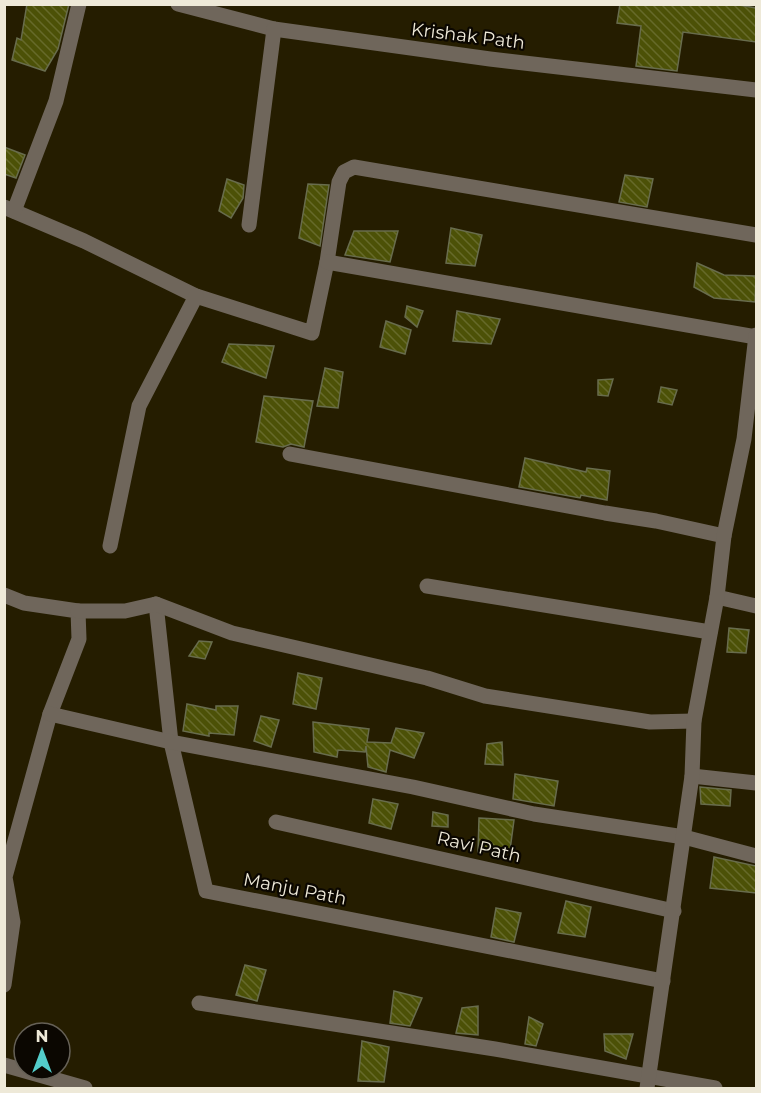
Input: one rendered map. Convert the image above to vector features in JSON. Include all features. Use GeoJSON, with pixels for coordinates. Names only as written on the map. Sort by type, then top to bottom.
{"type":"FeatureCollection","features":[{"type":"Feature","properties":{"kind":"street"},"geometry":{"type":"LineString","coordinates":[[79,4],[56,101],[9,209],[166,280],[196,296],[312,333],[327,262],[339,182],[344,172],[354,167],[756,234]]}},
{"type":"Feature","properties":{"kind":"street","name":"Krishak Path"},"geometry":{"type":"LineString","coordinates":[[178,4],[274,29],[490,59],[756,90]]}},
{"type":"Feature","properties":{"kind":"street"},"geometry":{"type":"LineString","coordinates":[[238,20],[241,4]]}},
{"type":"Feature","properties":{"kind":"street"},"geometry":{"type":"LineString","coordinates":[[249,225],[274,29]]}},
{"type":"Feature","properties":{"kind":"street"},"geometry":{"type":"LineString","coordinates":[[327,262],[756,336],[744,439],[724,536],[717,597],[694,721],[692,776],[647,1083]]}},
{"type":"Feature","properties":{"kind":"street"},"geometry":{"type":"LineString","coordinates":[[110,546],[139,406],[196,296]]}},
{"type":"Feature","properties":{"kind":"street"},"geometry":{"type":"LineString","coordinates":[[290,454],[656,521],[724,536]]}},
{"type":"Feature","properties":{"kind":"street"},"geometry":{"type":"LineString","coordinates":[[427,586],[710,632]]}},
{"type":"Feature","properties":{"kind":"street"},"geometry":{"type":"LineString","coordinates":[[4,595],[24,603],[78,611],[125,611],[156,604],[232,633],[427,678],[485,696],[650,722],[694,721]]}},
{"type":"Feature","properties":{"kind":"street"},"geometry":{"type":"LineString","coordinates":[[717,597],[756,606]]}},
{"type":"Feature","properties":{"kind":"street","name":"Manju Path"},"geometry":{"type":"LineString","coordinates":[[156,604],[171,742],[206,891],[663,981]]}},
{"type":"Feature","properties":{"kind":"street"},"geometry":{"type":"LineString","coordinates":[[4,985],[13,922],[5,877],[50,714],[80,639],[78,611]]}},
{"type":"Feature","properties":{"kind":"street"},"geometry":{"type":"LineString","coordinates":[[50,714],[171,742],[413,787],[534,814],[684,837],[756,856]]}},
{"type":"Feature","properties":{"kind":"street"},"geometry":{"type":"LineString","coordinates":[[692,776],[756,783]]}},
{"type":"Feature","properties":{"kind":"street","name":"Ravi Path"},"geometry":{"type":"LineString","coordinates":[[276,822],[674,910]]}},
{"type":"Feature","properties":{"kind":"street"},"geometry":{"type":"LineString","coordinates":[[199,1003],[495,1049],[647,1083],[715,1089]]}},
{"type":"Feature","properties":{"kind":"street"},"geometry":{"type":"LineString","coordinates":[[4,1065],[85,1089]]}},
{"type":"Feature","properties":{"kind":"building"},"geometry":{"type":"Polygon","coordinates":[[[27,4],[69,4],[58,49],[45,71],[12,60],[17,38],[21,40],[27,4]]]}},
{"type":"Feature","properties":{"kind":"building"},"geometry":{"type":"Polygon","coordinates":[[[620,4],[733,4],[756,8],[756,42],[683,32],[677,71],[636,66],[641,26],[617,23],[620,4]]]}},
{"type":"Feature","properties":{"kind":"building"},"geometry":{"type":"Polygon","coordinates":[[[4,147],[25,155],[16,178],[4,174],[4,147]]]}},
{"type":"Feature","properties":{"kind":"building"},"geometry":{"type":"Polygon","coordinates":[[[625,175],[653,179],[647,207],[619,202],[625,175]]]}},
{"type":"Feature","properties":{"kind":"building"},"geometry":{"type":"Polygon","coordinates":[[[227,179],[244,185],[243,198],[231,218],[219,211],[227,179]]]}},
{"type":"Feature","properties":{"kind":"building"},"geometry":{"type":"Polygon","coordinates":[[[308,184],[329,185],[320,246],[299,238],[308,184]]]}},
{"type":"Feature","properties":{"kind":"building"},"geometry":{"type":"Polygon","coordinates":[[[451,228],[482,235],[475,266],[446,263],[451,228]]]}},
{"type":"Feature","properties":{"kind":"building"},"geometry":{"type":"Polygon","coordinates":[[[354,231],[398,231],[390,262],[345,255],[354,231]]]}},
{"type":"Feature","properties":{"kind":"building"},"geometry":{"type":"Polygon","coordinates":[[[697,263],[724,275],[756,276],[755,302],[714,298],[694,287],[697,263]]]}},
{"type":"Feature","properties":{"kind":"building"},"geometry":{"type":"Polygon","coordinates":[[[407,306],[423,311],[417,327],[405,317],[407,306]]]}},
{"type":"Feature","properties":{"kind":"building"},"geometry":{"type":"Polygon","coordinates":[[[457,311],[500,319],[491,344],[453,341],[457,311]]]}},
{"type":"Feature","properties":{"kind":"building"},"geometry":{"type":"Polygon","coordinates":[[[386,321],[411,330],[405,354],[380,347],[386,321]]]}},
{"type":"Feature","properties":{"kind":"building"},"geometry":{"type":"Polygon","coordinates":[[[229,344],[274,346],[266,378],[222,362],[229,344]]]}},
{"type":"Feature","properties":{"kind":"building"},"geometry":{"type":"Polygon","coordinates":[[[325,368],[343,372],[338,408],[317,406],[325,368]]]}},
{"type":"Feature","properties":{"kind":"building"},"geometry":{"type":"Polygon","coordinates":[[[613,379],[608,396],[598,395],[598,380],[613,379]]]}},
{"type":"Feature","properties":{"kind":"building"},"geometry":{"type":"Polygon","coordinates":[[[661,387],[677,390],[672,405],[658,402],[661,387]]]}},
{"type":"Feature","properties":{"kind":"building"},"geometry":{"type":"Polygon","coordinates":[[[264,396],[313,401],[304,447],[291,444],[283,447],[256,442],[264,396]]]}},
{"type":"Feature","properties":{"kind":"building"},"geometry":{"type":"Polygon","coordinates":[[[525,458],[586,472],[587,468],[610,471],[607,500],[581,495],[580,498],[519,487],[525,458]]]}},
{"type":"Feature","properties":{"kind":"building"},"geometry":{"type":"Polygon","coordinates":[[[729,628],[749,630],[746,653],[727,652],[729,628]]]}},
{"type":"Feature","properties":{"kind":"building"},"geometry":{"type":"Polygon","coordinates":[[[199,641],[212,642],[205,659],[189,656],[199,641]]]}},
{"type":"Feature","properties":{"kind":"building"},"geometry":{"type":"Polygon","coordinates":[[[298,673],[322,678],[316,709],[293,704],[298,673]]]}},
{"type":"Feature","properties":{"kind":"building"},"geometry":{"type":"Polygon","coordinates":[[[187,704],[216,710],[216,706],[238,706],[234,735],[209,733],[209,736],[183,731],[187,704]]]}},
{"type":"Feature","properties":{"kind":"building"},"geometry":{"type":"Polygon","coordinates":[[[261,716],[279,720],[271,747],[254,741],[261,716]]]}},
{"type":"Feature","properties":{"kind":"building"},"geometry":{"type":"Polygon","coordinates":[[[313,722],[369,729],[367,742],[391,743],[396,728],[424,733],[414,758],[390,750],[386,772],[368,767],[366,746],[365,752],[338,750],[337,757],[314,752],[313,722]]]}},
{"type":"Feature","properties":{"kind":"building"},"geometry":{"type":"Polygon","coordinates":[[[502,742],[503,765],[485,764],[487,744],[502,742]]]}},
{"type":"Feature","properties":{"kind":"building"},"geometry":{"type":"Polygon","coordinates":[[[515,774],[558,781],[554,806],[513,799],[515,774]]]}},
{"type":"Feature","properties":{"kind":"building"},"geometry":{"type":"Polygon","coordinates":[[[700,787],[731,790],[730,806],[701,804],[700,787]]]}},
{"type":"Feature","properties":{"kind":"building"},"geometry":{"type":"Polygon","coordinates":[[[373,799],[398,804],[391,829],[369,823],[373,799]]]}},
{"type":"Feature","properties":{"kind":"building"},"geometry":{"type":"Polygon","coordinates":[[[433,812],[448,815],[448,827],[432,826],[433,812]]]}},
{"type":"Feature","properties":{"kind":"building"},"geometry":{"type":"Polygon","coordinates":[[[479,818],[514,820],[510,850],[478,852],[479,818]]]}},
{"type":"Feature","properties":{"kind":"building"},"geometry":{"type":"Polygon","coordinates":[[[714,857],[756,866],[756,893],[710,888],[714,857]]]}},
{"type":"Feature","properties":{"kind":"building"},"geometry":{"type":"Polygon","coordinates":[[[566,901],[591,907],[585,937],[558,933],[566,901]]]}},
{"type":"Feature","properties":{"kind":"building"},"geometry":{"type":"Polygon","coordinates":[[[496,908],[521,913],[514,942],[491,937],[496,908]]]}},
{"type":"Feature","properties":{"kind":"building"},"geometry":{"type":"Polygon","coordinates":[[[245,965],[266,970],[257,1001],[236,995],[245,965]]]}},
{"type":"Feature","properties":{"kind":"building"},"geometry":{"type":"Polygon","coordinates":[[[394,991],[422,998],[410,1026],[390,1023],[394,991]]]}},
{"type":"Feature","properties":{"kind":"building"},"geometry":{"type":"Polygon","coordinates":[[[478,1006],[478,1035],[456,1033],[462,1008],[478,1006]]]}},
{"type":"Feature","properties":{"kind":"building"},"geometry":{"type":"Polygon","coordinates":[[[529,1017],[543,1024],[536,1046],[525,1044],[529,1017]]]}},
{"type":"Feature","properties":{"kind":"building"},"geometry":{"type":"Polygon","coordinates":[[[604,1034],[633,1034],[626,1059],[605,1051],[604,1034]]]}},
{"type":"Feature","properties":{"kind":"building"},"geometry":{"type":"Polygon","coordinates":[[[362,1041],[389,1047],[384,1082],[358,1081],[362,1041]]]}}]}
